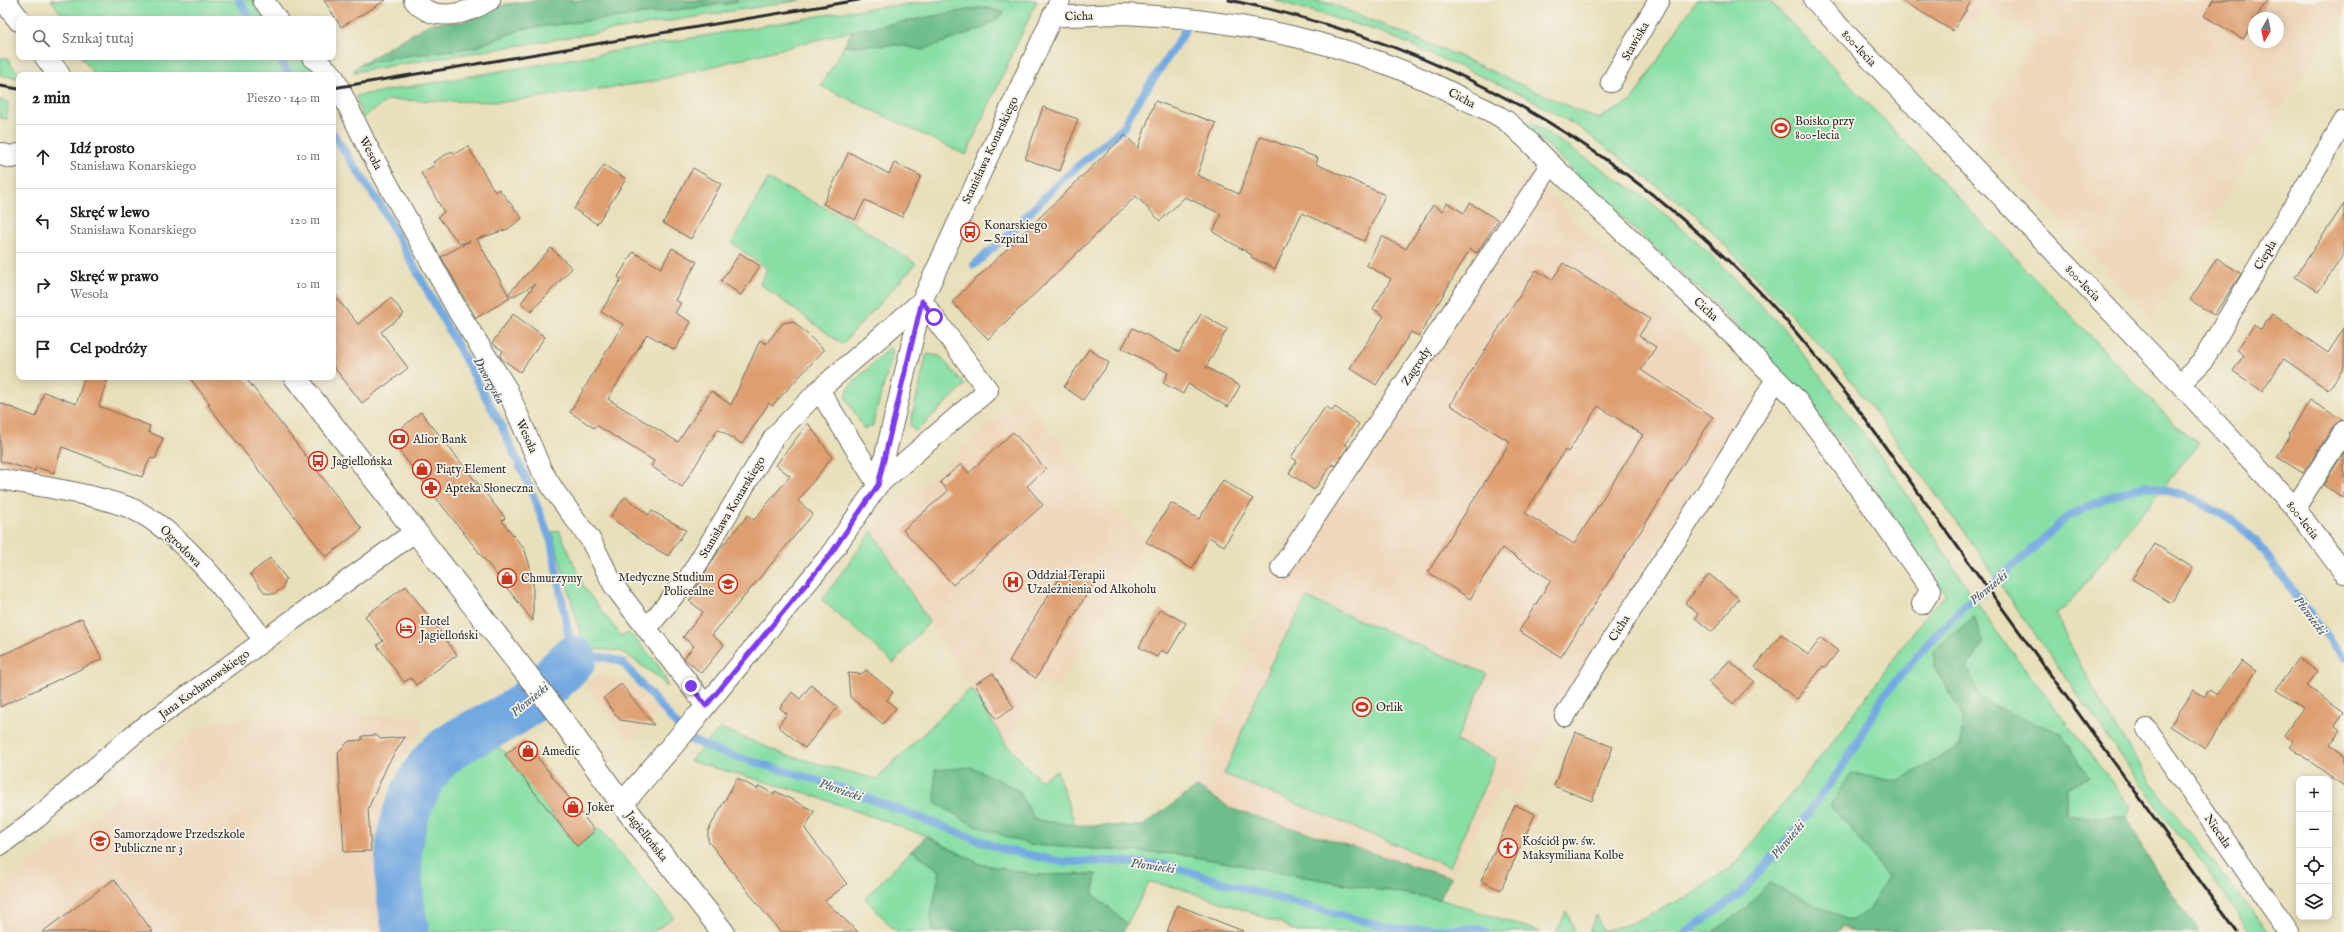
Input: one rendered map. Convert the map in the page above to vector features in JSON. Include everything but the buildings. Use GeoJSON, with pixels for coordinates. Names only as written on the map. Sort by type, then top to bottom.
{"type":"FeatureCollection","features":[{"type":"Feature","properties":{"kind":"street"},"geometry":{"type":"LineString","coordinates":[[4,0],[16,16]]}},
{"type":"Feature","properties":{"kind":"street"},"geometry":{"type":"LineString","coordinates":[[263,0],[275,16]]}},
{"type":"Feature","properties":{"kind":"street"},"geometry":{"type":"LineString","coordinates":[[414,0],[433,14],[456,14],[476,9],[490,0]]}},
{"type":"Feature","properties":{"kind":"street","name":"Stawiska"},"geometry":{"type":"LineString","coordinates":[[1611,82],[1659,0]]}},
{"type":"Feature","properties":{"kind":"street","name":"800-lecia"},"geometry":{"type":"LineString","coordinates":[[1814,0],[2180,384],[2295,508],[2344,572]]}},
{"type":"Feature","properties":{"kind":"street","name":"Cicha"},"geometry":{"type":"LineString","coordinates":[[1056,8],[1197,21],[1283,34],[1392,66],[1442,87],[1504,120],[1528,140],[1551,164],[1740,341],[1796,399],[1931,590],[1922,604]]}},
{"type":"Feature","properties":{"kind":"street","name":"Stanisława Konarskiego"},"geometry":{"type":"LineString","coordinates":[[878,485],[922,301],[1056,8]]}},
{"type":"Feature","properties":{"kind":"street"},"geometry":{"type":"LineString","coordinates":[[48,60],[57,72]]}},
{"type":"Feature","properties":{"kind":"street","name":"Wesoła"},"geometry":{"type":"LineString","coordinates":[[316,60],[330,72]]}},
{"type":"Feature","properties":{"kind":"street","name":"Wesoła"},"geometry":{"type":"LineString","coordinates":[[336,81],[366,144],[459,313],[507,389],[542,471],[555,492],[590,539],[614,586],[648,627],[701,712]]}},
{"type":"Feature","properties":{"kind":"street","name":"Ciepła"},"geometry":{"type":"LineString","coordinates":[[2180,384],[2202,362],[2344,121]]}},
{"type":"Feature","properties":{"kind":"street","name":"Zagrody"},"geometry":{"type":"LineString","coordinates":[[1281,568],[1551,164]]}},
{"type":"Feature","properties":{"kind":"street","name":"Stanisława Konarskiego"},"geometry":{"type":"LineString","coordinates":[[648,627],[690,576],[774,437],[819,390],[922,301]]}},
{"type":"Feature","properties":{"kind":"street","name":"Stanisława Konarskiego"},"geometry":{"type":"LineString","coordinates":[[622,804],[668,753],[830,555],[878,485],[988,390],[922,301]]}},
{"type":"Feature","properties":{"kind":"street","name":"Cicha"},"geometry":{"type":"LineString","coordinates":[[1565,716],[1628,613],[1738,445],[1776,379]]}},
{"type":"Feature","properties":{"kind":"street","name":"Jagiellońska"},"geometry":{"type":"LineString","coordinates":[[297,380],[561,718],[622,804],[723,932]]}},
{"type":"Feature","properties":{"kind":"street"},"geometry":{"type":"LineString","coordinates":[[819,390],[878,485]]}},
{"type":"Feature","properties":{"kind":"street"},"geometry":{"type":"LineString","coordinates":[[2295,508],[2344,431]]}},
{"type":"Feature","properties":{"kind":"street","name":"Ogrodowa"},"geometry":{"type":"LineString","coordinates":[[0,479],[81,494],[126,506],[155,521],[174,537],[226,592],[264,640]]}},
{"type":"Feature","properties":{"kind":"street","name":"Jana Kochanowskiego"},"geometry":{"type":"LineString","coordinates":[[0,845],[37,818],[134,735],[416,532]]}},
{"type":"Feature","properties":{"kind":"street","name":"Niecała"},"geometry":{"type":"LineString","coordinates":[[2147,729],[2289,932]]}},
{"type":"Feature","properties":{"kind":"shaded area"},"geometry":{"type":"Polygon","coordinates":[[[1933,0],[2344,0],[2344,19],[2339,17],[2151,319],[1977,130],[2036,38],[1984,6],[1973,24],[1933,0]]]}},
{"type":"Feature","properties":{"kind":"shaded area"},"geometry":{"type":"Polygon","coordinates":[[[1528,173],[1751,399],[1577,675],[1519,797],[1500,788],[1451,878],[1232,809],[1197,787],[1204,749],[1253,654],[1241,644],[1271,600],[1259,586],[1460,283],[1528,173]]]}},
{"type":"Feature","properties":{"kind":"shaded area","name":"Oddział Terapii Uzależnienia od Alkoholu"},"geometry":{"type":"Polygon","coordinates":[[[1023,395],[1096,492],[1147,541],[1057,688],[1043,680],[1006,744],[872,531],[1023,395]]]}},
{"type":"Feature","properties":{"kind":"shaded area"},"geometry":{"type":"Polygon","coordinates":[[[601,674],[627,681],[659,711],[637,736],[630,739],[624,736],[584,682],[601,674]]]}},
{"type":"Feature","properties":{"kind":"shaded area"},"geometry":{"type":"Polygon","coordinates":[[[420,715],[423,729],[400,760],[382,804],[381,880],[390,932],[0,932],[0,886],[122,795],[198,728],[224,719],[420,715]]]}},
{"type":"Feature","properties":{"kind":"shaded area"},"geometry":{"type":"Polygon","coordinates":[[[674,917],[685,932],[653,932],[674,917]]]}},
{"type":"Feature","properties":{"kind":"green space"},"geometry":{"type":"Polygon","coordinates":[[[51,0],[253,0],[264,16],[63,16],[51,0]]]}},
{"type":"Feature","properties":{"kind":"green space"},"geometry":{"type":"Polygon","coordinates":[[[538,0],[738,0],[733,3],[522,29],[476,47],[389,58],[359,65],[431,23],[462,22],[507,4],[538,0]]]}},
{"type":"Feature","properties":{"kind":"green space"},"geometry":{"type":"Polygon","coordinates":[[[738,0],[801,0],[353,72],[359,65],[389,58],[476,47],[522,29],[733,3],[738,0]]]}},
{"type":"Feature","properties":{"kind":"green space"},"geometry":{"type":"Polygon","coordinates":[[[946,0],[1037,0],[966,155],[821,86],[844,46],[901,45],[922,50],[1004,13],[984,7],[852,31],[650,82],[505,102],[388,100],[362,118],[356,96],[848,11],[946,0]]]}},
{"type":"Feature","properties":{"kind":"green space"},"geometry":{"type":"Polygon","coordinates":[[[1274,0],[1313,0],[1332,4],[1456,55],[1597,119],[1631,102],[1696,0],[1769,0],[2178,428],[2199,443],[2065,608],[2055,613],[2094,689],[2138,762],[2185,827],[2269,932],[2249,932],[2200,859],[2168,822],[1953,517],[1842,369],[1697,216],[1580,128],[1523,95],[1381,32],[1274,0]]]}},
{"type":"Feature","properties":{"kind":"green space"},"geometry":{"type":"Polygon","coordinates":[[[984,7],[1004,13],[986,27],[922,50],[901,45],[844,46],[852,31],[984,7]]]}},
{"type":"Feature","properties":{"kind":"green space"},"geometry":{"type":"Polygon","coordinates":[[[0,58],[7,58],[17,72],[16,78],[0,75],[0,58]]]}},
{"type":"Feature","properties":{"kind":"green space"},"geometry":{"type":"Polygon","coordinates":[[[83,60],[302,60],[313,70],[312,72],[93,72],[83,60]]]}},
{"type":"Feature","properties":{"kind":"green space"},"geometry":{"type":"Polygon","coordinates":[[[0,100],[8,102],[7,119],[0,118],[0,100]]]}},
{"type":"Feature","properties":{"kind":"green space"},"geometry":{"type":"Polygon","coordinates":[[[1531,122],[1643,196],[1698,242],[1785,330],[1893,473],[1990,623],[2131,807],[2126,817],[2087,818],[2066,815],[2066,788],[2088,776],[2005,712],[1980,698],[1967,667],[1984,642],[1935,667],[1963,716],[1961,745],[1898,782],[1852,773],[1831,806],[1859,838],[1888,877],[1868,911],[1850,921],[1769,884],[1743,911],[1713,932],[1589,932],[1596,915],[1603,931],[1632,923],[1693,894],[1737,862],[1848,722],[1922,620],[1946,594],[1849,454],[1808,401],[1722,311],[1590,187],[1525,123],[1531,122]]]}},
{"type":"Feature","properties":{"kind":"green space"},"geometry":{"type":"Polygon","coordinates":[[[768,179],[851,221],[916,264],[842,344],[760,284],[767,269],[732,243],[768,179]]]}},
{"type":"Feature","properties":{"kind":"green space"},"geometry":{"type":"Polygon","coordinates":[[[889,348],[893,351],[872,427],[864,429],[846,398],[849,387],[889,348]]]}},
{"type":"Feature","properties":{"kind":"green space"},"geometry":{"type":"Polygon","coordinates":[[[927,354],[940,356],[965,385],[915,432],[910,425],[927,354]]]}},
{"type":"Feature","properties":{"kind":"green space"},"geometry":{"type":"Polygon","coordinates":[[[559,530],[585,589],[621,636],[629,633],[658,665],[666,680],[667,687],[658,677],[621,651],[585,649],[552,532],[559,530]]]}},
{"type":"Feature","properties":{"kind":"green space"},"geometry":{"type":"Polygon","coordinates":[[[872,531],[929,622],[894,663],[822,600],[872,531]]]}},
{"type":"Feature","properties":{"kind":"green space","name":"Orlik"},"geometry":{"type":"Polygon","coordinates":[[[1307,598],[1487,674],[1456,741],[1496,759],[1450,867],[1224,774],[1271,663],[1307,598]]]}},
{"type":"Feature","properties":{"kind":"green space"},"geometry":{"type":"Polygon","coordinates":[[[1974,617],[1984,642],[1967,667],[1980,698],[2005,712],[2061,733],[2089,777],[2066,788],[2066,815],[2087,818],[2126,817],[2156,871],[2200,932],[1854,932],[1842,926],[1838,932],[1713,932],[1743,911],[1769,883],[1850,921],[1868,911],[1888,877],[1859,838],[1830,806],[1852,773],[1898,782],[1961,745],[1963,716],[1935,667],[1933,651],[1974,617]]]}},
{"type":"Feature","properties":{"kind":"green space"},"geometry":{"type":"Polygon","coordinates":[[[971,688],[1006,744],[1040,780],[1057,771],[1075,825],[1035,820],[1018,790],[1030,845],[1179,854],[1356,886],[1439,899],[1541,932],[1296,932],[1281,923],[1179,888],[1149,882],[1127,924],[1093,894],[1096,874],[1036,875],[980,864],[926,836],[806,793],[690,761],[720,728],[786,755],[876,779],[971,688]]]}},
{"type":"Feature","properties":{"kind":"green space"},"geometry":{"type":"Polygon","coordinates":[[[497,747],[505,752],[576,847],[599,828],[674,917],[653,932],[418,932],[414,897],[413,867],[418,838],[430,804],[442,781],[451,772],[470,759],[497,747]]]}},
{"type":"Feature","properties":{"kind":"green space"},"geometry":{"type":"Polygon","coordinates":[[[972,767],[1018,790],[1035,820],[1075,825],[1142,826],[1197,787],[1232,809],[1451,878],[1439,899],[1356,886],[1179,854],[1030,845],[974,825],[935,803],[935,770],[972,767]]]}},
{"type":"Feature","properties":{"kind":"green space"},"geometry":{"type":"Polygon","coordinates":[[[926,836],[980,864],[1036,875],[1096,874],[1093,894],[1127,924],[1123,932],[933,932],[931,914],[940,871],[912,850],[926,836]]]}},
{"type":"Feature","properties":{"kind":"green space"},"geometry":{"type":"Polygon","coordinates":[[[912,850],[940,871],[931,914],[933,932],[896,932],[865,898],[912,850]]]}},
{"type":"Feature","properties":{"kind":"green space"},"geometry":{"type":"Polygon","coordinates":[[[1567,911],[1574,929],[1572,932],[1556,932],[1567,911]]]}},
{"type":"Feature","properties":{"kind":"waterway","name":"Dworzyska"},"geometry":{"type":"LineString","coordinates":[[239,0],[248,16]]}},
{"type":"Feature","properties":{"kind":"waterway"},"geometry":{"type":"LineString","coordinates":[[974,265],[1009,234],[1057,184],[1125,126],[1130,114],[1182,36],[1186,27]]}},
{"type":"Feature","properties":{"kind":"waterway","name":"Dworzyska"},"geometry":{"type":"LineString","coordinates":[[279,60],[289,72]]}},
{"type":"Feature","properties":{"kind":"waterway","name":"Płowiecki"},"geometry":{"type":"LineString","coordinates":[[336,138],[381,206],[501,425],[527,481],[551,541],[573,659],[598,656],[611,658],[623,663],[689,739],[717,751],[836,786],[1002,849],[1062,862],[1116,861],[1167,865],[1245,889],[1393,929],[1478,929],[1486,932]]}},
{"type":"Feature","properties":{"kind":"waterway","name":"Płowiecki"},"geometry":{"type":"LineString","coordinates":[[1686,932],[1740,894],[1795,831],[1847,760],[1882,698],[1927,644],[1963,608],[2025,556],[2066,518],[2106,498],[2146,485],[2195,499],[2233,521],[2257,543],[2344,658]]}},
{"type":"Feature","properties":{"kind":"waterway","name":"Płowiecki"},"geometry":{"type":"LineString","coordinates":[[406,932],[398,877],[398,858],[403,823],[409,805],[424,775],[432,764],[448,749],[517,711],[525,705],[573,659]]}},
{"type":"Feature","properties":{"kind":"railway"},"geometry":{"type":"LineString","coordinates":[[336,87],[859,0]]}},
{"type":"Feature","properties":{"kind":"railway"},"geometry":{"type":"LineString","coordinates":[[1229,0],[1305,18],[1378,41],[1447,69],[1513,102],[1577,140],[1638,183],[1696,231],[1753,285],[1779,313],[1852,401],[2237,932]]}},
{"type":"Feature","properties":{"kind":"railway"},"geometry":{"type":"LineString","coordinates":[[0,86],[16,89]]}},
{"type":"Feature","properties":{"kind":"place","name":"Boisko przy 800-lecia"},"geometry":{"type":"Point","coordinates":[1781,128]}},
{"type":"Feature","properties":{"kind":"place","name":"Konarskiego — Szpital"},"geometry":{"type":"Point","coordinates":[970,232]}},
{"type":"Feature","properties":{"kind":"place","name":"Alior Bank"},"geometry":{"type":"Point","coordinates":[399,439]}},
{"type":"Feature","properties":{"kind":"place","name":"Jagiellońska"},"geometry":{"type":"Point","coordinates":[318,461]}},
{"type":"Feature","properties":{"kind":"place","name":"Piąty Element"},"geometry":{"type":"Point","coordinates":[422,469]}},
{"type":"Feature","properties":{"kind":"place","name":"Apteka Słoneczna"},"geometry":{"type":"Point","coordinates":[431,488]}},
{"type":"Feature","properties":{"kind":"place","name":"Chmurzymy"},"geometry":{"type":"Point","coordinates":[507,578]}},
{"type":"Feature","properties":{"kind":"place","name":"Oddział Terapii Uzależnienia od Alkoholu"},"geometry":{"type":"Point","coordinates":[1013,582]}},
{"type":"Feature","properties":{"kind":"place","name":"Medyczne Studium Policealne"},"geometry":{"type":"Point","coordinates":[728,584]}},
{"type":"Feature","properties":{"kind":"place","name":"Hotel Jagielloński"},"geometry":{"type":"Point","coordinates":[406,628]}},
{"type":"Feature","properties":{"kind":"place","name":"Orlik"},"geometry":{"type":"Point","coordinates":[1362,707]}},
{"type":"Feature","properties":{"kind":"place","name":"Amedic"},"geometry":{"type":"Point","coordinates":[528,751]}},
{"type":"Feature","properties":{"kind":"place","name":"Joker"},"geometry":{"type":"Point","coordinates":[573,807]}},
{"type":"Feature","properties":{"kind":"place","name":"Samorządowe Przedszkole Publiczne nr 3"},"geometry":{"type":"Point","coordinates":[100,841]}},
{"type":"Feature","properties":{"kind":"place","name":"Kościół pw. św. Maksymiliana Kolbe"},"geometry":{"type":"Point","coordinates":[1508,848]}},
{"type":"Feature","properties":{"kind":"route"},"geometry":{"type":"LineString","coordinates":[[691,686],[706,706],[830,555],[878,485],[922,301],[934,317]]}}]}
